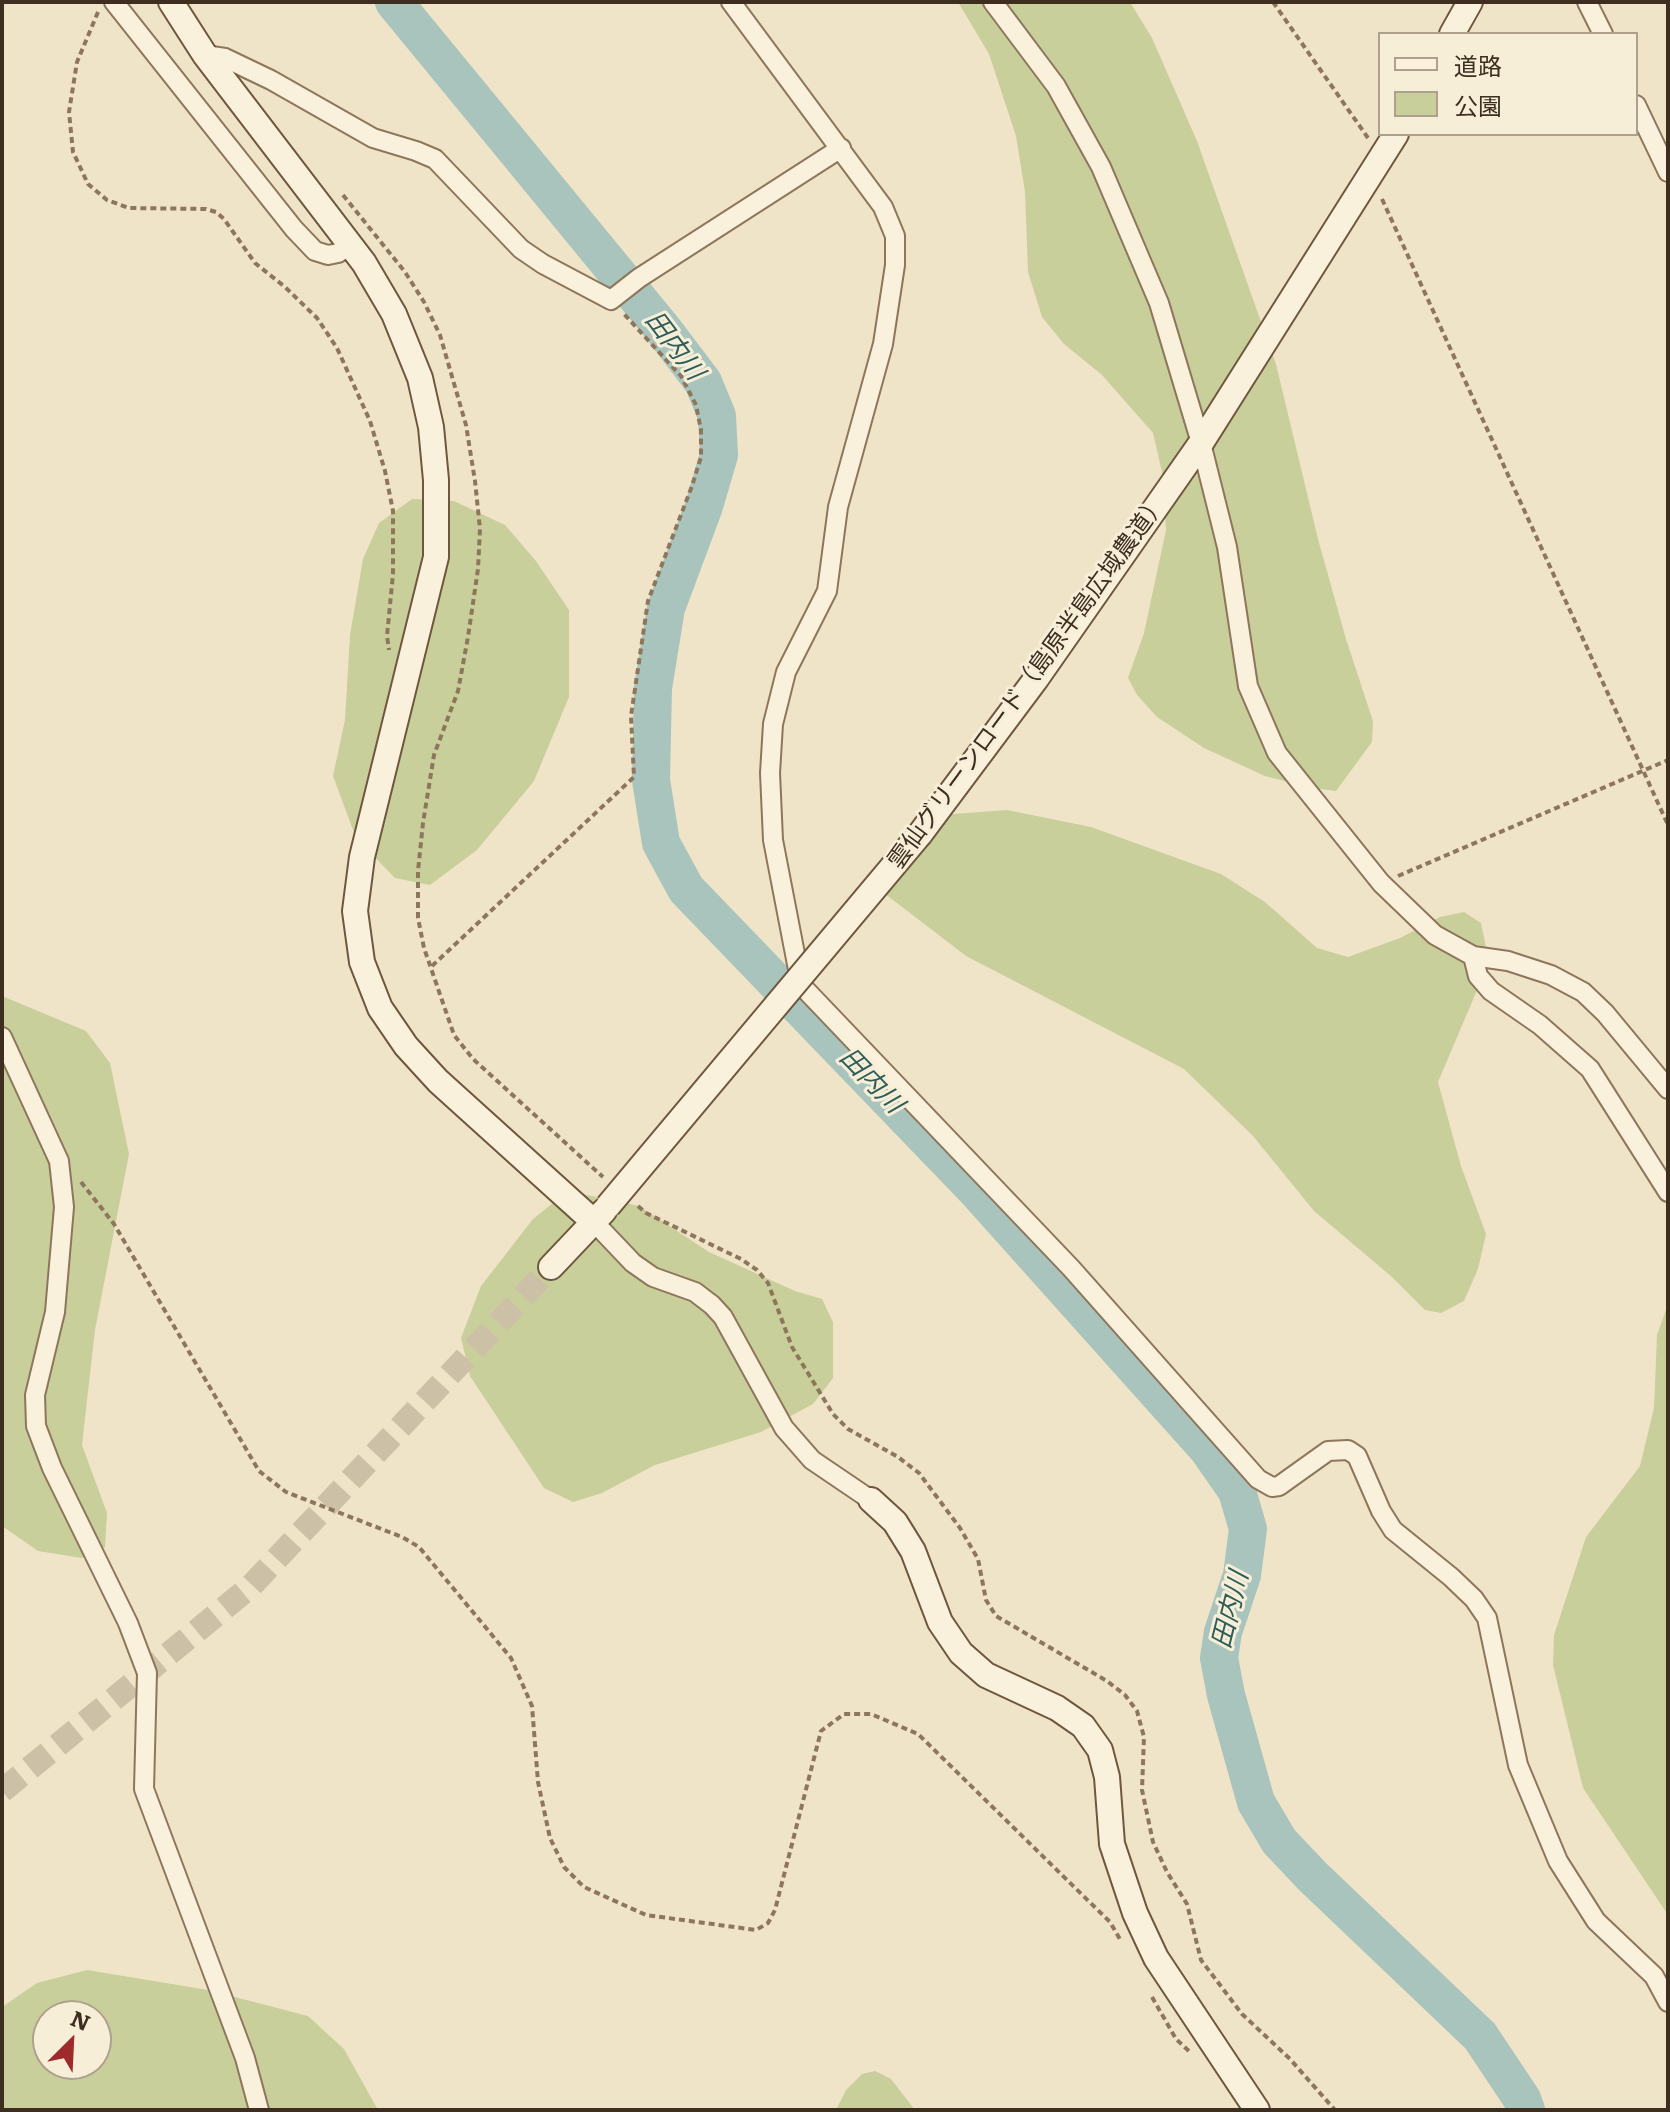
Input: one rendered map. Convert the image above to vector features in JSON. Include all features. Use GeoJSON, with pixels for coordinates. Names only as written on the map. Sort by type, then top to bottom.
{"type":"FeatureCollection","features":[{"type":"Feature","properties":{"kind":"street"},"geometry":{"type":"LineString","coordinates":[[114,2],[315,251],[328,255],[350,245]]}},
{"type":"Feature","properties":{"kind":"street"},"geometry":{"type":"LineString","coordinates":[[171,2],[205,55],[350,245],[394,314],[420,378],[431,427],[436,480],[436,557],[362,857],[355,911],[362,962],[380,1008],[406,1046],[438,1081],[604,1203],[633,1263],[653,1277],[695,1292],[723,1317],[784,1428],[812,1460],[871,1500],[895,1522],[913,1551],[940,1622],[961,1653],[986,1675],[1057,1708],[1083,1726],[1100,1750],[1107,1777],[1112,1844],[1135,1913],[1156,1958],[1257,2110]]}},
{"type":"Feature","properties":{"kind":"street"},"geometry":{"type":"LineString","coordinates":[[731,2],[883,207],[895,236],[895,265],[883,344],[838,507],[827,591],[786,672],[773,724],[770,773],[773,840],[801,985],[1071,1268],[1258,1479],[1272,1487],[1279,1486],[1328,1451],[1348,1450],[1357,1456],[1381,1511],[1393,1530],[1451,1577],[1474,1599],[1487,1618],[1518,1765],[1558,1861],[1596,1921],[1654,1976],[1668,2002]]}},
{"type":"Feature","properties":{"kind":"street"},"geometry":{"type":"LineString","coordinates":[[993,2],[1056,86],[1101,167],[1159,303],[1201,443],[1227,547],[1248,686],[1277,753],[1381,883],[1435,935],[1473,956],[1508,961],[1551,975],[1583,992],[1605,1013],[1668,1089]]}},
{"type":"Feature","properties":{"kind":"street"},"geometry":{"type":"LineString","coordinates":[[1453,32],[1470,2]]}},
{"type":"Feature","properties":{"kind":"street"},"geometry":{"type":"LineString","coordinates":[[1587,2],[1602,32]]}},
{"type":"Feature","properties":{"kind":"street"},"geometry":{"type":"LineString","coordinates":[[205,55],[225,58],[271,80],[373,138],[435,159],[521,249],[543,264],[613,299],[639,278],[841,148]]}},
{"type":"Feature","properties":{"kind":"street"},"geometry":{"type":"LineString","coordinates":[[1638,109],[1668,172]]}},
{"type":"Feature","properties":{"kind":"street","name":"雲仙グリーンロード（島原半島広域農道）"},"geometry":{"type":"LineString","coordinates":[[551,1267],[920,834],[1036,679],[1201,443],[1395,136]]}},
{"type":"Feature","properties":{"kind":"street"},"geometry":{"type":"LineString","coordinates":[[1473,956],[1478,976],[1491,991],[1540,1025],[1590,1069],[1668,1192]]}},
{"type":"Feature","properties":{"kind":"street"},"geometry":{"type":"LineString","coordinates":[[2,1037],[59,1161],[64,1207],[55,1312],[35,1395],[36,1426],[52,1468],[128,1623],[147,1673],[144,1789],[245,2058],[259,2110]]}},
{"type":"Feature","properties":{"kind":"path"},"geometry":{"type":"LineString","coordinates":[[102,2],[77,62],[69,112],[73,152],[88,184],[107,200],[129,208],[206,209],[216,212],[255,263],[317,318],[337,348],[370,421],[385,471],[393,511],[393,574],[387,636],[390,658],[396,670],[407,676]]}},
{"type":"Feature","properties":{"kind":"path"},"geometry":{"type":"LineString","coordinates":[[1273,2],[1377,166],[1668,825]]}},
{"type":"Feature","properties":{"kind":"path"},"geometry":{"type":"LineString","coordinates":[[337,187],[405,272],[440,335],[466,425],[475,481],[480,529],[478,569],[458,691],[434,755],[418,871],[418,918],[424,948],[454,1035],[604,1203]]}},
{"type":"Feature","properties":{"kind":"path"},"geometry":{"type":"LineString","coordinates":[[432,966],[634,777],[631,716],[648,601],[701,457],[701,430],[696,405],[681,376],[613,299]]}},
{"type":"Feature","properties":{"kind":"path"},"geometry":{"type":"LineString","coordinates":[[1381,883],[1668,760]]}},
{"type":"Feature","properties":{"kind":"path"},"geometry":{"type":"LineString","coordinates":[[59,1161],[90,1190],[114,1224],[259,1471],[286,1492],[402,1537],[419,1547],[511,1658],[532,1706],[538,1782],[550,1838],[564,1867],[584,1887],[646,1915],[756,1930],[768,1923],[775,1910],[821,1731],[844,1714],[871,1714],[918,1734],[1110,1922],[1125,1948]]}},
{"type":"Feature","properties":{"kind":"path"},"geometry":{"type":"LineString","coordinates":[[634,1203],[646,1213],[741,1259],[757,1270],[768,1283],[792,1347],[833,1414],[848,1429],[898,1457],[919,1473],[960,1528],[978,1559],[986,1600],[996,1616],[1107,1681],[1125,1695],[1137,1711],[1144,1737],[1142,1790],[1153,1842],[1187,1904],[1201,1960],[1242,2014],[1290,2059],[1335,2110]]}},
{"type":"Feature","properties":{"kind":"path"},"geometry":{"type":"LineString","coordinates":[[1147,1987],[1176,2039],[1194,2054],[1206,2059],[1217,2052]]}},
{"type":"Feature","properties":{"kind":"green space"},"geometry":{"type":"Polygon","coordinates":[[[958,2],[1130,2],[1152,38],[1197,141],[1276,364],[1318,539],[1373,721],[1372,742],[1336,791],[1265,776],[1204,748],[1157,717],[1137,695],[1128,678],[1144,633],[1166,530],[1162,472],[1153,433],[1102,375],[1064,344],[1042,317],[1028,272],[1025,192],[1016,136],[989,54],[958,2]]]}},
{"type":"Feature","properties":{"kind":"green space"},"geometry":{"type":"Polygon","coordinates":[[[412,499],[454,501],[505,525],[536,561],[569,610],[569,697],[534,781],[477,850],[430,885],[395,878],[356,838],[333,776],[345,720],[350,635],[363,559],[379,523],[412,499]]]}},
{"type":"Feature","properties":{"kind":"green space"},"geometry":{"type":"Polygon","coordinates":[[[1007,810],[1091,827],[1221,874],[1265,902],[1317,948],[1348,957],[1400,938],[1440,917],[1464,912],[1481,923],[1489,962],[1438,1082],[1461,1166],[1486,1234],[1478,1269],[1464,1301],[1441,1313],[1425,1310],[1392,1277],[1314,1211],[1253,1136],[1184,1069],[966,956],[880,890],[880,869],[892,844],[926,816],[1007,810]]]}},
{"type":"Feature","properties":{"kind":"green space"},"geometry":{"type":"Polygon","coordinates":[[[2,996],[86,1031],[110,1063],[129,1154],[95,1330],[82,1445],[107,1513],[105,1547],[82,1558],[38,1551],[2,1526],[2,996]]]}},
{"type":"Feature","properties":{"kind":"green space"},"geometry":{"type":"Polygon","coordinates":[[[568,1191],[639,1206],[709,1252],[795,1291],[822,1299],[833,1322],[833,1378],[813,1404],[761,1432],[655,1465],[602,1493],[573,1502],[544,1488],[470,1376],[461,1338],[481,1286],[533,1219],[568,1191]]]}},
{"type":"Feature","properties":{"kind":"green space"},"geometry":{"type":"Polygon","coordinates":[[[1668,1304],[1668,1915],[1583,1788],[1553,1665],[1554,1635],[1586,1537],[1640,1466],[1654,1408],[1657,1335],[1668,1304]]]}},
{"type":"Feature","properties":{"kind":"green space"},"geometry":{"type":"Polygon","coordinates":[[[87,1970],[208,1990],[308,2016],[344,2049],[378,2110],[2,2110],[2,2007],[37,1983],[87,1970]]]}},
{"type":"Feature","properties":{"kind":"green space"},"geometry":{"type":"Polygon","coordinates":[[[875,2071],[891,2079],[915,2110],[836,2110],[846,2090],[862,2074],[875,2071]]]}},
{"type":"Feature","properties":{"kind":"waterway","name":"田内川"},"geometry":{"type":"LineString","coordinates":[[394,2],[662,328],[703,382],[717,416],[719,455],[704,506],[666,608],[653,688],[651,780],[661,843],[686,889],[977,1191],[1207,1448],[1237,1491],[1248,1529],[1242,1575],[1223,1632],[1219,1658],[1226,1695],[1256,1802],[1279,1841],[1312,1876],[1480,2036],[1522,2099],[1526,2110]]}},
{"type":"Feature","properties":{"kind":"tunnel"},"geometry":{"type":"LineString","coordinates":[[2,1791],[250,1587],[551,1267]]}}]}
